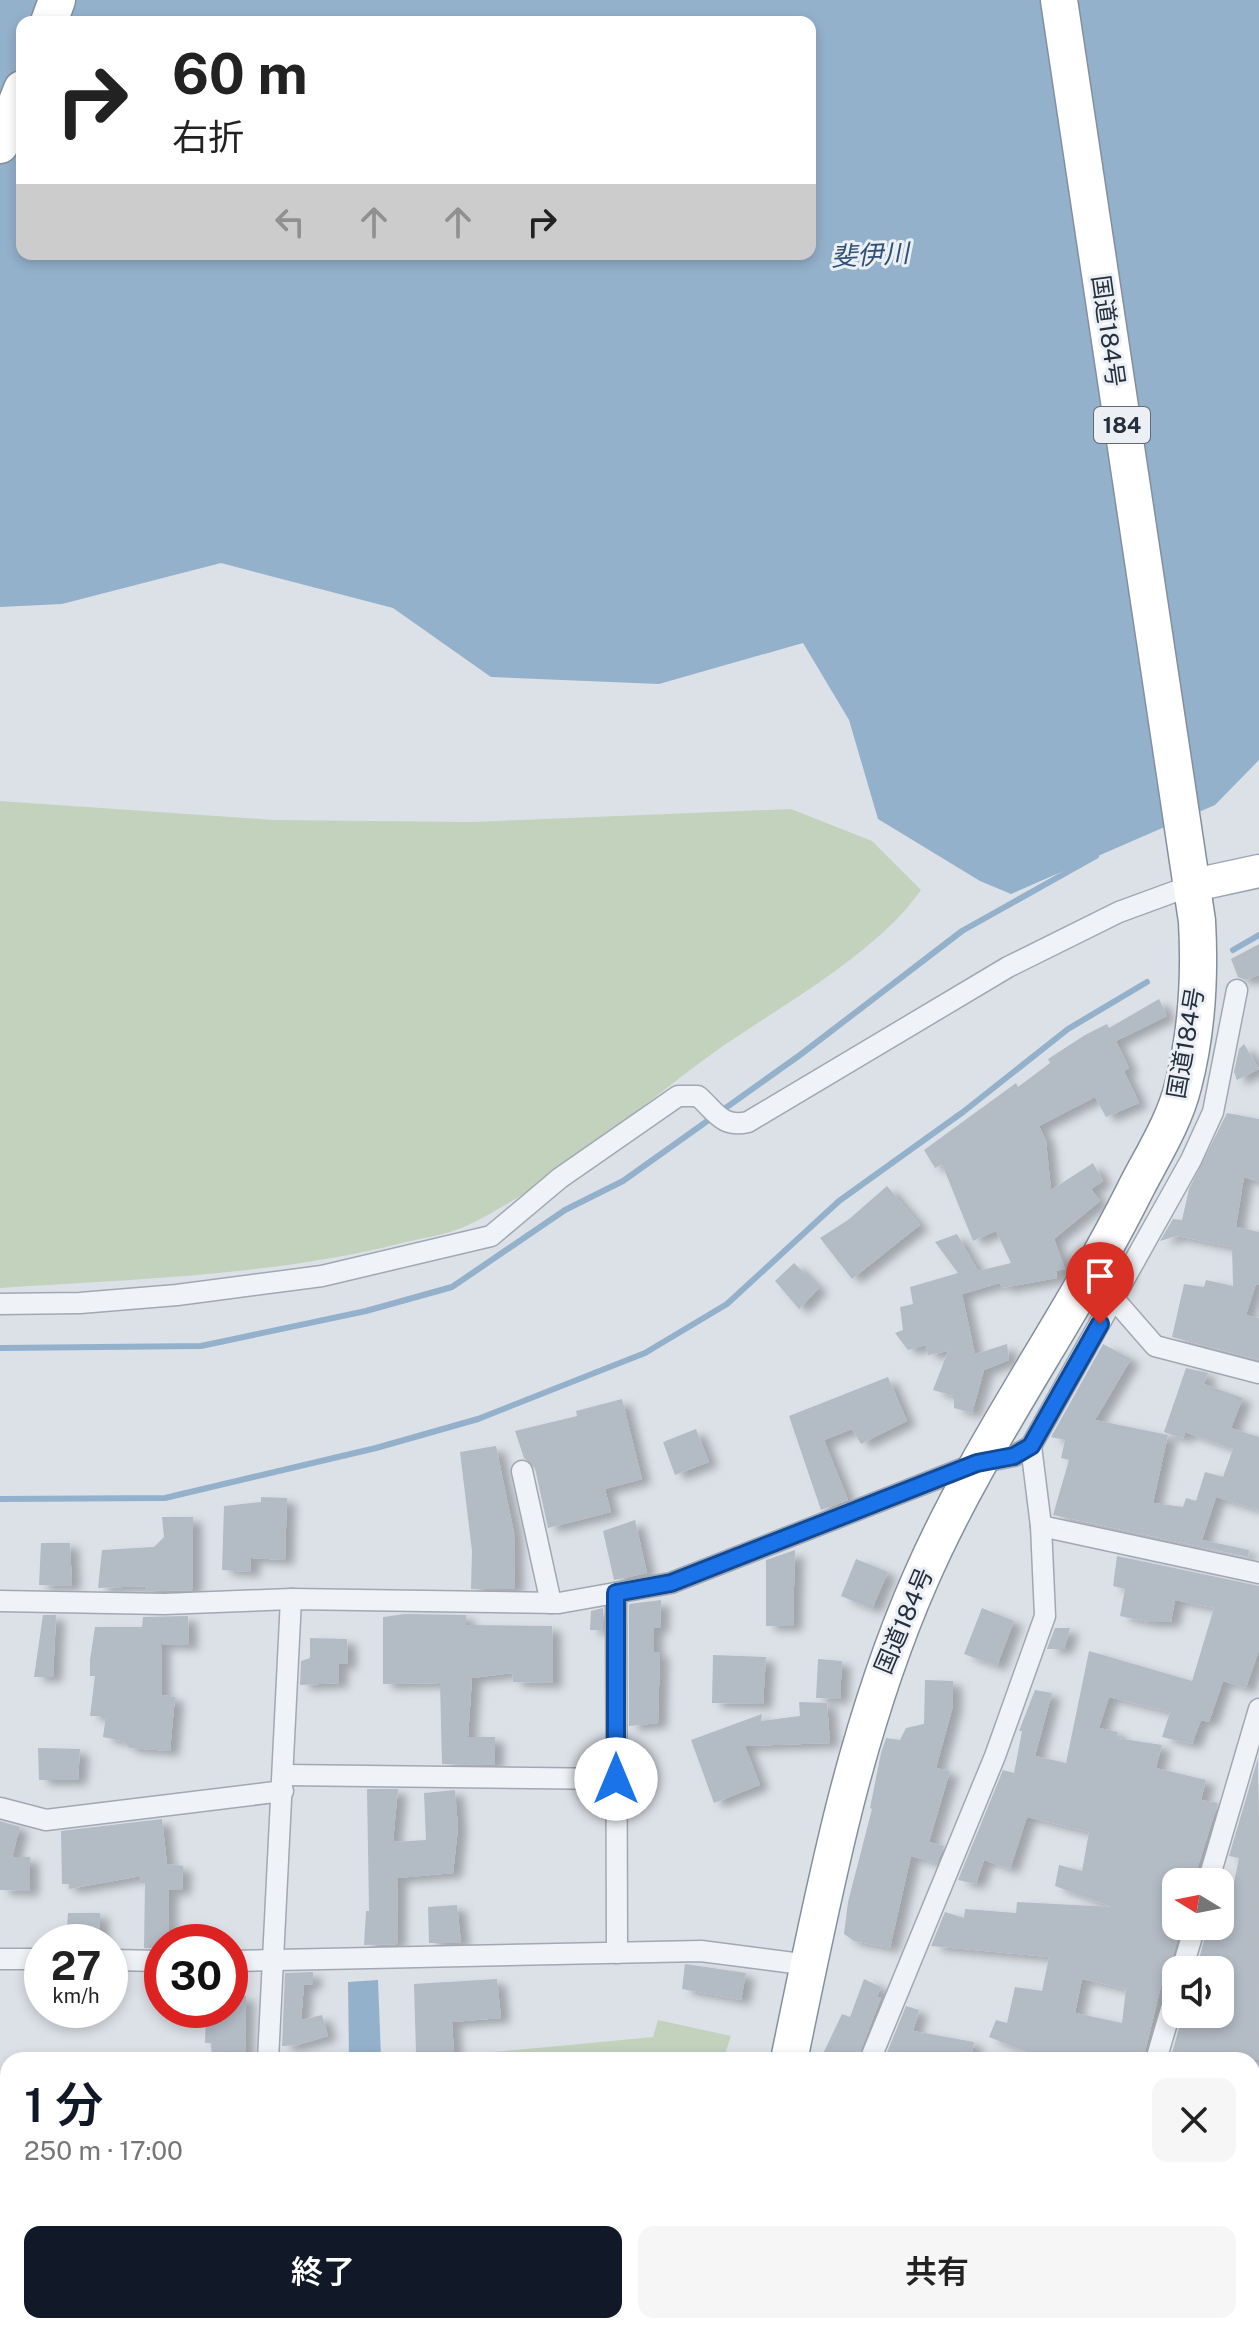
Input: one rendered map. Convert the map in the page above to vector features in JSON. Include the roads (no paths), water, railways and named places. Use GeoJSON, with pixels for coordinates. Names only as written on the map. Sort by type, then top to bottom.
{"type":"FeatureCollection","features":[{"type":"Feature","properties":{"kind":"highway","name":"国道184号"},"geometry":{"type":"LineString","coordinates":[[791,2052],[845,1800],[879,1679],[921,1578],[977,1463],[1108,1243],[1175,1111],[1183,1087],[1195,1015],[1199,956],[1186,850],[1059,0]]}},
{"type":"Feature","properties":{"kind":"highway"},"geometry":{"type":"LineString","coordinates":[[0,145],[16,104]]}},
{"type":"Feature","properties":{"kind":"main road"},"geometry":{"type":"LineString","coordinates":[[1190,886],[1259,871]]}},
{"type":"Feature","properties":{"kind":"street"},"geometry":{"type":"LineString","coordinates":[[0,1304],[80,1303],[177,1295],[322,1276],[491,1236],[560,1178],[678,1096],[698,1096],[729,1124],[748,1122],[805,1087],[836,1073],[1008,967],[1119,912],[1190,886]]}},
{"type":"Feature","properties":{"kind":"street"},"geometry":{"type":"LineString","coordinates":[[0,1601],[164,1604],[291,1599],[551,1603],[671,1583],[977,1463],[1014,1456],[1031,1446],[1191,1160],[1213,1112],[1237,990]]}},
{"type":"Feature","properties":{"kind":"street"},"geometry":{"type":"LineString","coordinates":[[1114,1299],[1155,1346],[1259,1373]]}},
{"type":"Feature","properties":{"kind":"street"},"geometry":{"type":"LineString","coordinates":[[873,2052],[1031,1660],[1045,1616],[1041,1526],[1031,1446]]}},
{"type":"Feature","properties":{"kind":"street"},"geometry":{"type":"LineString","coordinates":[[522,1471],[551,1603]]}},
{"type":"Feature","properties":{"kind":"street"},"geometry":{"type":"LineString","coordinates":[[1041,1526],[1259,1573]]}},
{"type":"Feature","properties":{"kind":"street"},"geometry":{"type":"LineString","coordinates":[[616,1593],[617,1953]]}},
{"type":"Feature","properties":{"kind":"street"},"geometry":{"type":"LineString","coordinates":[[268,2052],[291,1599]]}},
{"type":"Feature","properties":{"kind":"street"},"geometry":{"type":"LineString","coordinates":[[1212,1868],[1259,1709]]}},
{"type":"Feature","properties":{"kind":"street"},"geometry":{"type":"LineString","coordinates":[[0,1808],[46,1820],[284,1783],[616,1779]]}},
{"type":"Feature","properties":{"kind":"street"},"geometry":{"type":"LineString","coordinates":[[248,1961],[701,1951],[809,1965]]}},
{"type":"Feature","properties":{"kind":"street"},"geometry":{"type":"LineString","coordinates":[[0,1959],[24,1959]]}},
{"type":"Feature","properties":{"kind":"street"},"geometry":{"type":"LineString","coordinates":[[1158,2052],[1165,2028]]}},
{"type":"Feature","properties":{"kind":"water","name":"斐伊川"},"geometry":{"type":"Polygon","coordinates":[[[0,0],[1259,0],[1259,760],[1215,805],[1011,894],[980,881],[878,819],[849,720],[803,643],[659,684],[491,677],[393,608],[221,563],[62,604],[0,607],[0,0]]]}},
{"type":"Feature","properties":{"kind":"water"},"geometry":{"type":"Polygon","coordinates":[[[378,1980],[381,2052],[349,2052],[348,1982],[378,1980]]]}},
{"type":"Feature","properties":{"kind":"waterway"},"geometry":{"type":"LineString","coordinates":[[0,1348],[201,1346],[366,1311],[452,1287],[565,1210],[623,1181],[800,1055],[962,931],[1096,856]]}},
{"type":"Feature","properties":{"kind":"waterway"},"geometry":{"type":"LineString","coordinates":[[1233,950],[1259,935]]}},
{"type":"Feature","properties":{"kind":"waterway"},"geometry":{"type":"LineString","coordinates":[[0,1499],[165,1498],[376,1448],[478,1419],[645,1353],[727,1304],[839,1201],[963,1112],[1068,1029],[1147,982]]}}]}
